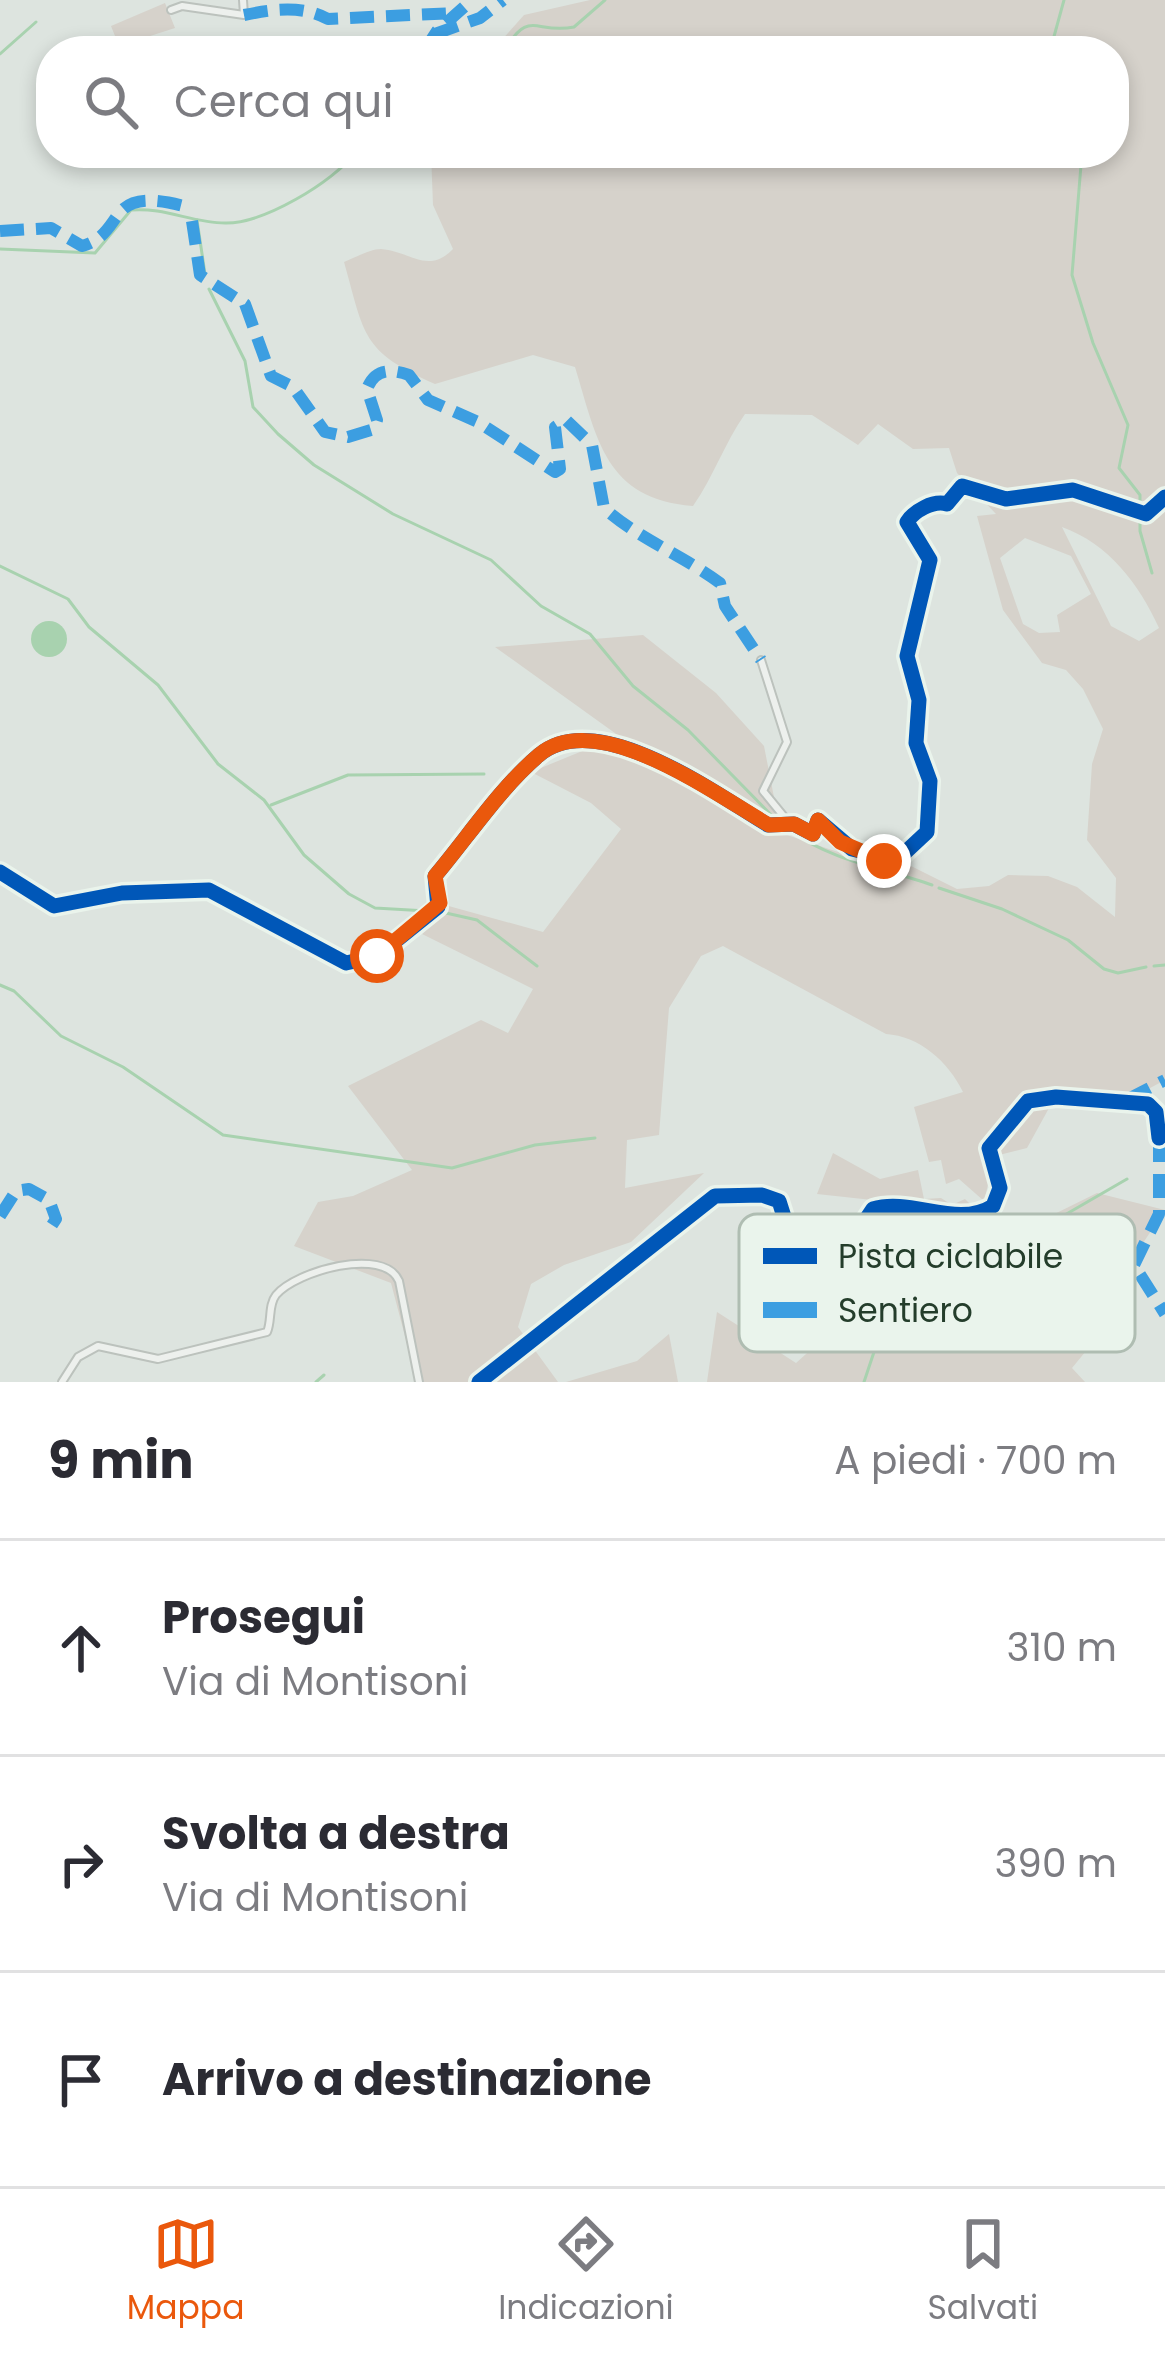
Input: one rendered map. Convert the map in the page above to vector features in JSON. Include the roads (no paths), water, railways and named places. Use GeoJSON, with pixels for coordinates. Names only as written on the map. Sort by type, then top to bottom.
{"type":"FeatureCollection","features":[{"type":"Feature","properties":{"kind":"street"},"geometry":{"type":"LineString","coordinates":[[171,10],[182,6],[244,15],[243,4]]}},
{"type":"Feature","properties":{"kind":"street"},"geometry":{"type":"LineString","coordinates":[[0,872],[54,906],[122,893],[212,891],[287,934],[353,963],[377,956],[431,915],[440,903],[435,876],[538,756],[556,745],[624,744],[769,825],[790,824],[813,834],[818,820],[852,849],[892,862],[927,832],[930,781],[915,738],[920,700],[908,656],[930,560],[909,518],[936,502],[947,504],[962,486],[1006,499],[1072,490],[1146,514],[1165,497]]}},
{"type":"Feature","properties":{"kind":"street"},"geometry":{"type":"LineString","coordinates":[[761,660],[787,742],[763,791],[790,824]]}},
{"type":"Feature","properties":{"kind":"street"},"geometry":{"type":"LineString","coordinates":[[973,1214],[993,1206],[1000,1188],[989,1148],[1028,1101],[1056,1097],[1148,1104],[1156,1112],[1159,1138]]}},
{"type":"Feature","properties":{"kind":"street"},"geometry":{"type":"LineString","coordinates":[[479,1382],[715,1196],[762,1195],[779,1201],[783,1214]]}},
{"type":"Feature","properties":{"kind":"street"},"geometry":{"type":"LineString","coordinates":[[870,1214],[891,1205],[963,1214]]}},
{"type":"Feature","properties":{"kind":"street"},"geometry":{"type":"LineString","coordinates":[[62,1382],[78,1357],[98,1346],[158,1359],[269,1330],[272,1302],[285,1287],[339,1266],[385,1263],[399,1281],[419,1382]]}},
{"type":"Feature","properties":{"kind":"waterway"},"geometry":{"type":"LineString","coordinates":[[515,36],[527,26],[574,27],[605,0]]}},
{"type":"Feature","properties":{"kind":"waterway"},"geometry":{"type":"LineString","coordinates":[[1054,36],[1064,0]]}},
{"type":"Feature","properties":{"kind":"waterway"},"geometry":{"type":"LineString","coordinates":[[0,54],[36,22]]}},
{"type":"Feature","properties":{"kind":"waterway"},"geometry":{"type":"LineString","coordinates":[[0,249],[95,253],[131,210],[225,223],[258,217],[296,199],[340,168]]}},
{"type":"Feature","properties":{"kind":"waterway"},"geometry":{"type":"LineString","coordinates":[[1081,168],[1072,275],[1093,343],[1128,425],[1119,468],[1140,495],[1140,531],[1152,573]]}},
{"type":"Feature","properties":{"kind":"waterway"},"geometry":{"type":"LineString","coordinates":[[197,220],[205,274]]}},
{"type":"Feature","properties":{"kind":"waterway"},"geometry":{"type":"LineString","coordinates":[[209,289],[245,361],[253,407],[278,434],[314,465],[393,514],[491,560],[541,606],[590,634],[633,686],[688,730],[780,824]]}},
{"type":"Feature","properties":{"kind":"waterway"},"geometry":{"type":"LineString","coordinates":[[0,566],[68,599],[89,627],[158,685],[218,764],[264,800],[304,855],[349,894],[375,908],[427,911]]}},
{"type":"Feature","properties":{"kind":"waterway"},"geometry":{"type":"LineString","coordinates":[[271,805],[348,775],[484,774]]}},
{"type":"Feature","properties":{"kind":"waterway"},"geometry":{"type":"LineString","coordinates":[[789,830],[840,857],[932,885]]}},
{"type":"Feature","properties":{"kind":"waterway"},"geometry":{"type":"LineString","coordinates":[[939,888],[1002,909],[1068,940],[1104,969],[1118,973],[1146,967]]}},
{"type":"Feature","properties":{"kind":"waterway"},"geometry":{"type":"LineString","coordinates":[[437,911],[477,920],[537,966]]}},
{"type":"Feature","properties":{"kind":"waterway"},"geometry":{"type":"LineString","coordinates":[[1154,966],[1165,965]]}},
{"type":"Feature","properties":{"kind":"waterway"},"geometry":{"type":"LineString","coordinates":[[0,985],[14,991],[61,1036],[123,1067],[223,1135],[452,1168],[535,1145],[595,1138]]}},
{"type":"Feature","properties":{"kind":"waterway"},"geometry":{"type":"LineString","coordinates":[[1066,1214],[1127,1179]]}},
{"type":"Feature","properties":{"kind":"waterway"},"geometry":{"type":"LineString","coordinates":[[864,1382],[874,1352]]}},
{"type":"Feature","properties":{"kind":"waterway"},"geometry":{"type":"LineString","coordinates":[[316,1382],[324,1375]]}}]}
